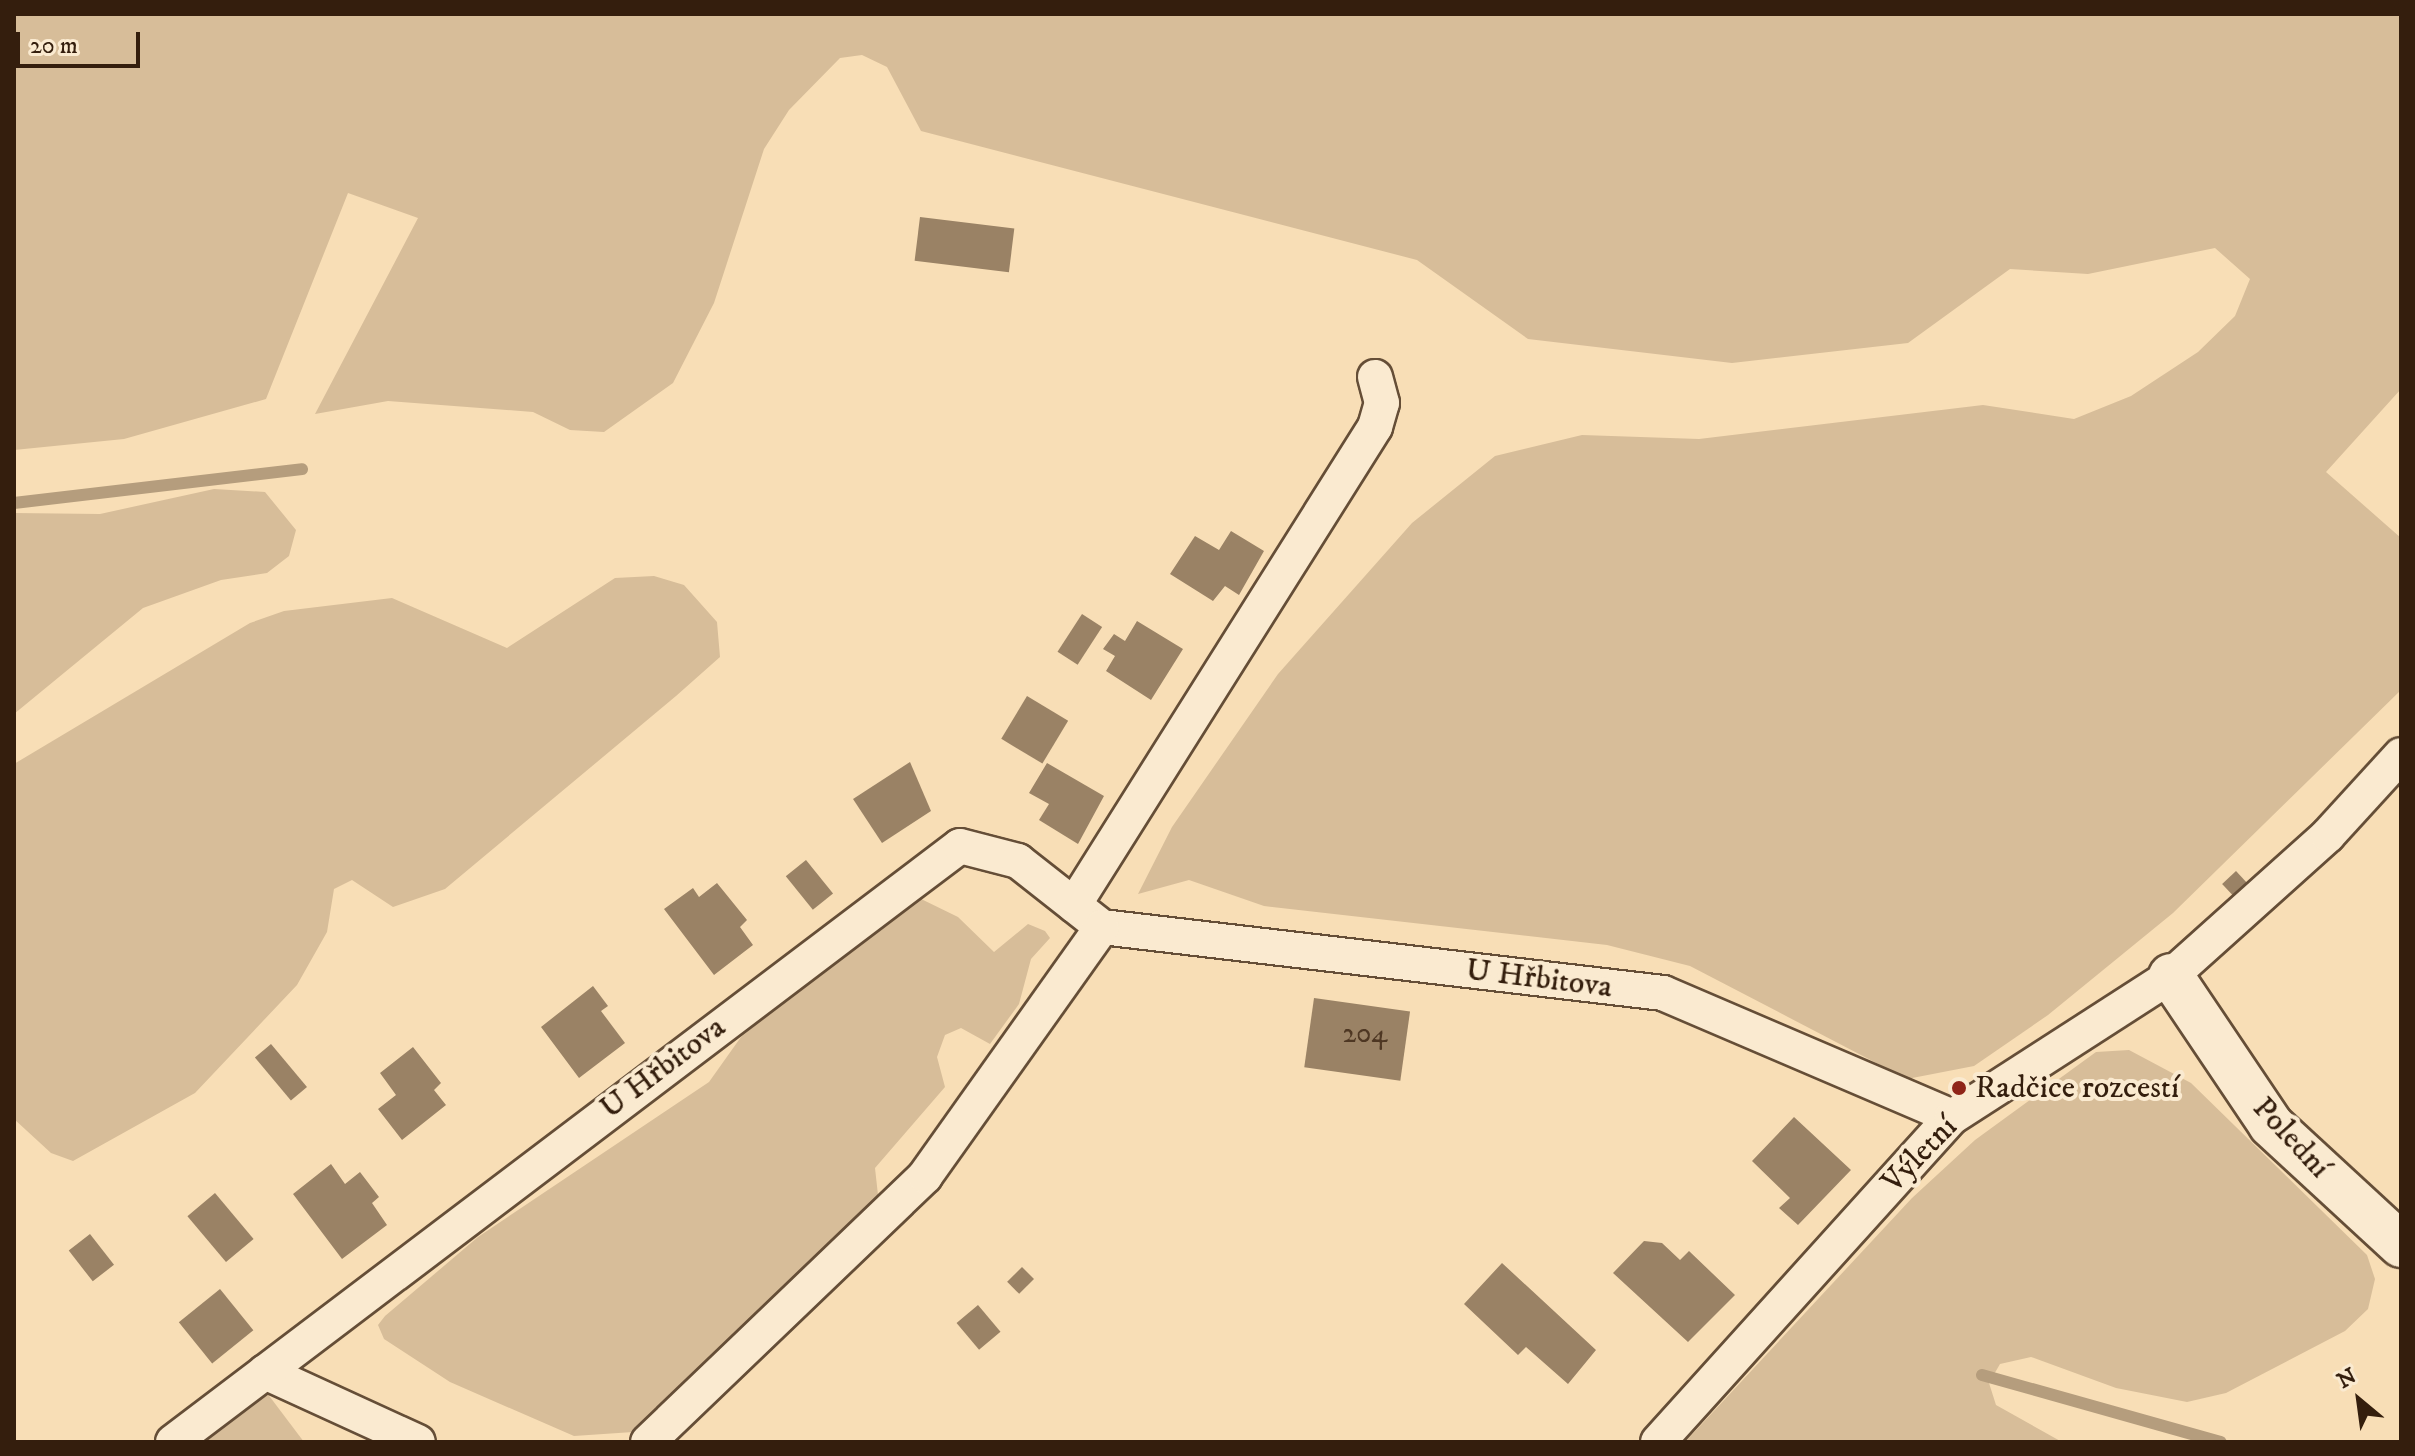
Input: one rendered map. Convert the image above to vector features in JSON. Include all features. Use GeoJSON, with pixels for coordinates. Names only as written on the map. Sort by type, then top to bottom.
{"type":"FeatureCollection","features":[{"type":"Feature","properties":{"kind":"street"},"geometry":{"type":"LineString","coordinates":[[1074,905],[1375,427],[1382,403],[1375,377]]}},
{"type":"Feature","properties":{"kind":"street","name":"Výletní"},"geometry":{"type":"LineString","coordinates":[[1658,1442],[1952,1117],[2171,976],[2328,835],[2401,755]]}},
{"type":"Feature","properties":{"kind":"street","name":"U Hřbitova"},"geometry":{"type":"LineString","coordinates":[[173,1442],[960,846],[1018,861],[1102,927],[1663,993],[1952,1117]]}},
{"type":"Feature","properties":{"kind":"street"},"geometry":{"type":"LineString","coordinates":[[648,1442],[925,1176],[1102,927]]}},
{"type":"Feature","properties":{"kind":"street","name":"Polední"},"geometry":{"type":"LineString","coordinates":[[2171,976],[2271,1125],[2401,1245]]}},
{"type":"Feature","properties":{"kind":"street"},"geometry":{"type":"LineString","coordinates":[[265,1372],[418,1442]]}},
{"type":"Feature","properties":{"kind":"shaded area"},"geometry":{"type":"Polygon","coordinates":[[[14,14],[2401,14],[2401,389],[2326,472],[2401,538],[2401,690],[2173,913],[2048,1015],[1974,1066],[1907,1079],[1690,966],[1607,945],[1264,906],[1189,880],[1138,894],[1172,827],[1278,674],[1412,523],[1495,456],[1582,435],[1699,439],[1983,405],[2074,419],[2131,396],[2198,352],[2235,316],[2250,279],[2215,248],[2088,274],[2010,269],[1908,343],[1732,363],[1528,339],[1417,260],[921,131],[887,67],[862,55],[840,58],[789,110],[764,149],[714,303],[673,383],[604,432],[570,430],[533,412],[388,401],[315,414],[418,218],[348,193],[266,399],[124,439],[14,450],[14,14]]]}},
{"type":"Feature","properties":{"kind":"shaded area"},"geometry":{"type":"Polygon","coordinates":[[[214,489],[265,492],[296,530],[289,556],[267,573],[221,580],[143,608],[14,714],[14,513],[100,514],[214,489]]]}},
{"type":"Feature","properties":{"kind":"shaded area"},"geometry":{"type":"Polygon","coordinates":[[[654,576],[684,585],[717,622],[720,657],[676,696],[445,889],[393,907],[352,880],[334,889],[327,932],[297,985],[195,1093],[73,1161],[51,1153],[14,1119],[14,764],[250,623],[284,611],[392,598],[507,648],[615,578],[654,576]]]}},
{"type":"Feature","properties":{"kind":"shaded area"},"geometry":{"type":"Polygon","coordinates":[[[915,896],[958,917],[994,952],[1028,924],[1045,931],[1050,938],[1031,959],[1019,1004],[990,1044],[961,1028],[945,1035],[937,1057],[945,1087],[875,1168],[878,1195],[865,1216],[633,1432],[574,1436],[450,1382],[384,1339],[378,1325],[385,1316],[478,1237],[709,1082],[741,1037],[915,896]]]}},
{"type":"Feature","properties":{"kind":"shaded area"},"geometry":{"type":"Polygon","coordinates":[[[2129,1050],[2191,1083],[2367,1255],[2375,1279],[2368,1309],[2345,1331],[2226,1393],[2187,1402],[2116,1388],[2031,1357],[2000,1364],[1989,1383],[1996,1405],[2062,1442],[1685,1442],[1912,1198],[1975,1140],[2096,1052],[2129,1050]]]}},
{"type":"Feature","properties":{"kind":"shaded area"},"geometry":{"type":"Polygon","coordinates":[[[267,1393],[304,1442],[205,1442],[267,1393]]]}},
{"type":"Feature","properties":{"kind":"building"},"geometry":{"type":"Polygon","coordinates":[[[920,217],[1014,229],[1009,272],[915,261],[920,217]]]}},
{"type":"Feature","properties":{"kind":"building"},"geometry":{"type":"Polygon","coordinates":[[[1231,531],[1264,551],[1239,595],[1225,586],[1213,601],[1170,574],[1195,536],[1219,550],[1231,531]]]}},
{"type":"Feature","properties":{"kind":"building"},"geometry":{"type":"Polygon","coordinates":[[[1082,614],[1102,627],[1078,665],[1057,652],[1082,614]]]}},
{"type":"Feature","properties":{"kind":"building"},"geometry":{"type":"Polygon","coordinates":[[[1137,621],[1183,649],[1151,700],[1106,671],[1115,656],[1103,649],[1114,634],[1125,641],[1137,621]]]}},
{"type":"Feature","properties":{"kind":"building"},"geometry":{"type":"Polygon","coordinates":[[[1027,696],[1068,721],[1042,764],[1001,739],[1027,696]]]}},
{"type":"Feature","properties":{"kind":"building"},"geometry":{"type":"Polygon","coordinates":[[[910,762],[931,811],[882,843],[853,799],[910,762]]]}},
{"type":"Feature","properties":{"kind":"building"},"geometry":{"type":"Polygon","coordinates":[[[1047,763],[1104,796],[1078,844],[1039,820],[1049,804],[1029,793],[1047,763]]]}},
{"type":"Feature","properties":{"kind":"building"},"geometry":{"type":"Polygon","coordinates":[[[806,860],[833,893],[813,910],[786,876],[806,860]]]}},
{"type":"Feature","properties":{"kind":"building"},"geometry":{"type":"Polygon","coordinates":[[[2236,871],[2248,884],[2234,897],[2222,884],[2236,871]]]}},
{"type":"Feature","properties":{"kind":"building"},"geometry":{"type":"Polygon","coordinates":[[[717,883],[747,920],[740,927],[753,945],[714,975],[664,909],[693,888],[699,897],[717,883]]]}},
{"type":"Feature","properties":{"kind":"building"},"geometry":{"type":"Polygon","coordinates":[[[593,986],[608,1006],[601,1011],[625,1043],[579,1078],[541,1027],[593,986]]]}},
{"type":"Feature","properties":{"kind":"building"},"geometry":{"type":"Polygon","coordinates":[[[1314,998],[1410,1011],[1400,1081],[1304,1067],[1314,998]]]}},
{"type":"Feature","properties":{"kind":"building"},"geometry":{"type":"Polygon","coordinates":[[[271,1044],[307,1087],[291,1100],[255,1057],[271,1044]]]}},
{"type":"Feature","properties":{"kind":"building"},"geometry":{"type":"Polygon","coordinates":[[[413,1047],[441,1083],[434,1090],[446,1105],[402,1140],[378,1109],[396,1095],[380,1073],[413,1047]]]}},
{"type":"Feature","properties":{"kind":"building"},"geometry":{"type":"Polygon","coordinates":[[[1794,1117],[1851,1170],[1798,1225],[1779,1208],[1790,1198],[1752,1161],[1794,1117]]]}},
{"type":"Feature","properties":{"kind":"building"},"geometry":{"type":"Polygon","coordinates":[[[331,1164],[345,1184],[360,1172],[379,1197],[372,1203],[387,1225],[342,1259],[293,1194],[331,1164]]]}},
{"type":"Feature","properties":{"kind":"building"},"geometry":{"type":"Polygon","coordinates":[[[215,1193],[254,1239],[226,1262],[187,1216],[215,1193]]]}},
{"type":"Feature","properties":{"kind":"building"},"geometry":{"type":"Polygon","coordinates":[[[90,1234],[114,1265],[93,1281],[69,1251],[90,1234]]]}},
{"type":"Feature","properties":{"kind":"building"},"geometry":{"type":"Polygon","coordinates":[[[1644,1241],[1662,1243],[1680,1260],[1689,1251],[1735,1295],[1688,1342],[1613,1273],[1644,1241]]]}},
{"type":"Feature","properties":{"kind":"building"},"geometry":{"type":"Polygon","coordinates":[[[1502,1263],[1596,1350],[1568,1384],[1526,1347],[1518,1355],[1464,1304],[1502,1263]]]}},
{"type":"Feature","properties":{"kind":"building"},"geometry":{"type":"Polygon","coordinates":[[[1022,1267],[1034,1279],[1019,1294],[1007,1282],[1022,1267]]]}},
{"type":"Feature","properties":{"kind":"building"},"geometry":{"type":"Polygon","coordinates":[[[220,1289],[253,1330],[212,1364],[179,1322],[220,1289]]]}},
{"type":"Feature","properties":{"kind":"building"},"geometry":{"type":"Polygon","coordinates":[[[978,1305],[1000,1332],[979,1350],[957,1323],[978,1305]]]}},
{"type":"Feature","properties":{"kind":"waterway"},"geometry":{"type":"LineString","coordinates":[[14,503],[302,469]]}},
{"type":"Feature","properties":{"kind":"waterway"},"geometry":{"type":"LineString","coordinates":[[1982,1375],[2221,1442]]}},
{"type":"Feature","properties":{"kind":"place","name":"Radčice rozcestí"},"geometry":{"type":"Point","coordinates":[1959,1088]}}]}
